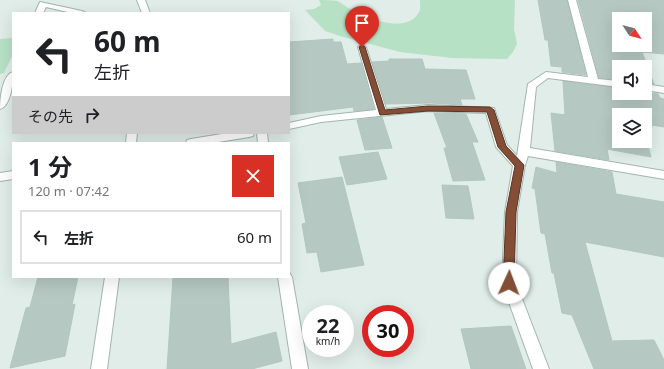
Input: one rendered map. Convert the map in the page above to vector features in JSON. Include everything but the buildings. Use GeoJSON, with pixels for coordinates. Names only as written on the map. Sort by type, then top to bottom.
{"type":"FeatureCollection","features":[{"type":"Feature","properties":{"kind":"street"},"geometry":{"type":"LineString","coordinates":[[34,0],[43,4],[78,12]]}},
{"type":"Feature","properties":{"kind":"street"},"geometry":{"type":"LineString","coordinates":[[141,0],[146,12]]}},
{"type":"Feature","properties":{"kind":"street"},"geometry":{"type":"LineString","coordinates":[[572,0],[594,81]]}},
{"type":"Feature","properties":{"kind":"street"},"geometry":{"type":"LineString","coordinates":[[39,12],[43,4]]}},
{"type":"Feature","properties":{"kind":"street"},"geometry":{"type":"LineString","coordinates":[[362,47],[382,113]]}},
{"type":"Feature","properties":{"kind":"street"},"geometry":{"type":"LineString","coordinates":[[541,369],[509,283],[511,212],[519,165],[524,151],[530,86],[546,75],[612,83]]}},
{"type":"Feature","properties":{"kind":"street"},"geometry":{"type":"LineString","coordinates":[[0,106],[12,77]]}},
{"type":"Feature","properties":{"kind":"street"},"geometry":{"type":"LineString","coordinates":[[652,89],[664,90]]}},
{"type":"Feature","properties":{"kind":"street"},"geometry":{"type":"LineString","coordinates":[[290,126],[321,119],[428,108],[490,110],[502,147],[519,165]]}},
{"type":"Feature","properties":{"kind":"street"},"geometry":{"type":"LineString","coordinates":[[197,142],[243,134]]}},
{"type":"Feature","properties":{"kind":"street"},"geometry":{"type":"LineString","coordinates":[[524,151],[664,175]]}},
{"type":"Feature","properties":{"kind":"street"},"geometry":{"type":"LineString","coordinates":[[0,177],[12,174]]}},
{"type":"Feature","properties":{"kind":"street"},"geometry":{"type":"LineString","coordinates":[[99,369],[112,278]]}},
{"type":"Feature","properties":{"kind":"street"},"geometry":{"type":"LineString","coordinates":[[285,278],[300,369]]}},
{"type":"Feature","properties":{"kind":"green space"},"geometry":{"type":"Polygon","coordinates":[[[319,0],[337,1],[350,9],[376,20],[396,24],[413,19],[420,11],[420,0],[515,0],[514,29],[517,44],[507,59],[452,58],[400,52],[325,31],[305,10],[314,9],[321,5],[319,0]]]}},
{"type":"Feature","properties":{"kind":"green space"},"geometry":{"type":"Polygon","coordinates":[[[12,38],[12,56],[4,73],[0,74],[0,39],[12,38]]]}},
{"type":"Feature","properties":{"kind":"route"},"geometry":{"type":"LineString","coordinates":[[362,47],[382,113],[428,108],[490,110],[502,147],[519,165],[511,212],[509,283]]}}]}
